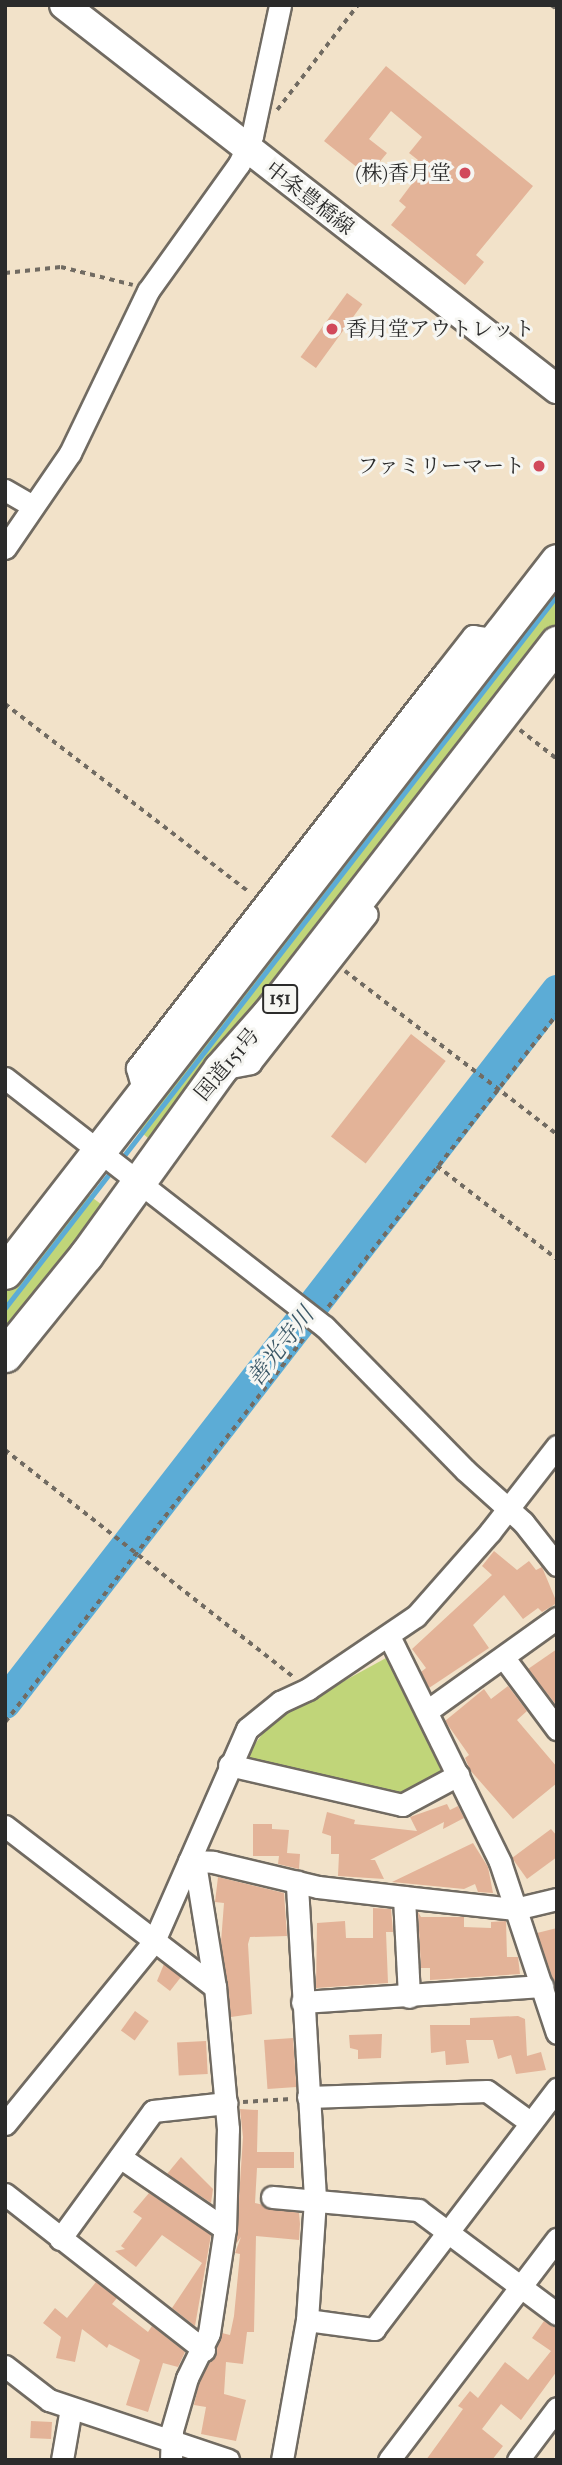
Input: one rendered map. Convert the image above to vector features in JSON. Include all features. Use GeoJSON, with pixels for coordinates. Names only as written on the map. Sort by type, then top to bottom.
{"type":"FeatureCollection","features":[{"type":"Feature","properties":{"kind":"highway","name":"151"},"geometry":{"type":"LineString","coordinates":[[12,1256],[98,1150],[143,1088],[493,639],[557,561]]}},
{"type":"Feature","properties":{"kind":"highway","name":"国道151号"},"geometry":{"type":"LineString","coordinates":[[5,1356],[86,1255],[220,1069],[268,1015],[557,643]]}},
{"type":"Feature","properties":{"kind":"main road","name":"中条豊橋線"},"geometry":{"type":"LineString","coordinates":[[64,5],[250,140],[557,389]]}},
{"type":"Feature","properties":{"kind":"street"},"geometry":{"type":"LineString","coordinates":[[5,548],[31,505],[69,453],[148,291],[250,140],[280,5]]}},
{"type":"Feature","properties":{"kind":"street"},"geometry":{"type":"LineString","coordinates":[[5,490],[31,505]]}},
{"type":"Feature","properties":{"kind":"street"},"geometry":{"type":"LineString","coordinates":[[143,1088],[137,1068],[473,636],[493,639]]}},
{"type":"Feature","properties":{"kind":"street"},"geometry":{"type":"LineString","coordinates":[[220,1069],[250,1063],[332,961],[557,665]]}},
{"type":"Feature","properties":{"kind":"street"},"geometry":{"type":"LineString","coordinates":[[5,1078],[311,1316],[508,1507],[557,1565]]}},
{"type":"Feature","properties":{"kind":"street"},"geometry":{"type":"LineString","coordinates":[[5,1375],[93,1263],[86,1255]]}},
{"type":"Feature","properties":{"kind":"street"},"geometry":{"type":"LineString","coordinates":[[5,2124],[154,1941],[189,1861],[204,1836],[229,1765],[247,1729],[261,1716],[389,1636],[444,1586],[557,1446]]}},
{"type":"Feature","properties":{"kind":"street"},"geometry":{"type":"LineString","coordinates":[[427,1711],[557,1618]]}},
{"type":"Feature","properties":{"kind":"street"},"geometry":{"type":"LineString","coordinates":[[389,1636],[500,1862],[557,2034]]}},
{"type":"Feature","properties":{"kind":"street"},"geometry":{"type":"LineString","coordinates":[[504,1658],[557,1729]]}},
{"type":"Feature","properties":{"kind":"street"},"geometry":{"type":"LineString","coordinates":[[229,1765],[402,1805],[458,1775]]}},
{"type":"Feature","properties":{"kind":"street"},"geometry":{"type":"LineString","coordinates":[[5,1826],[215,1987]]}},
{"type":"Feature","properties":{"kind":"street"},"geometry":{"type":"LineString","coordinates":[[189,1861],[213,1862],[296,1882],[404,1898],[515,1909],[557,1899]]}},
{"type":"Feature","properties":{"kind":"street"},"geometry":{"type":"LineString","coordinates":[[171,2460],[172,2437],[187,2378],[204,2350],[225,2229],[227,2103],[215,1987],[196,1871],[189,1861]]}},
{"type":"Feature","properties":{"kind":"street"},"geometry":{"type":"LineString","coordinates":[[282,2460],[307,2320],[316,2199],[296,1882]]}},
{"type":"Feature","properties":{"kind":"street"},"geometry":{"type":"LineString","coordinates":[[404,1898],[409,1997]]}},
{"type":"Feature","properties":{"kind":"street"},"geometry":{"type":"LineString","coordinates":[[302,2002],[409,1997],[542,1986]]}},
{"type":"Feature","properties":{"kind":"street"},"geometry":{"type":"LineString","coordinates":[[307,2320],[374,2329],[557,2089]]}},
{"type":"Feature","properties":{"kind":"street"},"geometry":{"type":"LineString","coordinates":[[308,2097],[487,2091],[531,2123]]}},
{"type":"Feature","properties":{"kind":"street"},"geometry":{"type":"LineString","coordinates":[[60,2239],[153,2111],[227,2103]]}},
{"type":"Feature","properties":{"kind":"street"},"geometry":{"type":"LineString","coordinates":[[120,2157],[225,2229]]}},
{"type":"Feature","properties":{"kind":"street"},"geometry":{"type":"LineString","coordinates":[[5,2194],[204,2350]]}},
{"type":"Feature","properties":{"kind":"street"},"geometry":{"type":"LineString","coordinates":[[272,2197],[418,2210],[557,2314]]}},
{"type":"Feature","properties":{"kind":"street"},"geometry":{"type":"LineString","coordinates":[[389,2460],[557,2239]]}},
{"type":"Feature","properties":{"kind":"street"},"geometry":{"type":"LineString","coordinates":[[7,2372],[50,2400],[172,2437],[228,2460]]}},
{"type":"Feature","properties":{"kind":"street"},"geometry":{"type":"LineString","coordinates":[[62,2460],[71,2408]]}},
{"type":"Feature","properties":{"kind":"street"},"geometry":{"type":"LineString","coordinates":[[518,2460],[557,2408]]}},
{"type":"Feature","properties":{"kind":"path"},"geometry":{"type":"LineString","coordinates":[[250,140],[358,5]]}},
{"type":"Feature","properties":{"kind":"path"},"geometry":{"type":"LineString","coordinates":[[551,5],[557,9]]}},
{"type":"Feature","properties":{"kind":"path"},"geometry":{"type":"LineString","coordinates":[[5,273],[61,267],[148,291]]}},
{"type":"Feature","properties":{"kind":"path"},"geometry":{"type":"LineString","coordinates":[[5,704],[265,906]]}},
{"type":"Feature","properties":{"kind":"path"},"geometry":{"type":"LineString","coordinates":[[512,723],[557,760]]}},
{"type":"Feature","properties":{"kind":"path"},"geometry":{"type":"LineString","coordinates":[[332,961],[557,1134]]}},
{"type":"Feature","properties":{"kind":"path"},"geometry":{"type":"LineString","coordinates":[[5,1722],[311,1316],[437,1166],[557,1014]]}},
{"type":"Feature","properties":{"kind":"path"},"geometry":{"type":"LineString","coordinates":[[437,1166],[557,1259]]}},
{"type":"Feature","properties":{"kind":"path"},"geometry":{"type":"LineString","coordinates":[[5,1450],[308,1689]]}},
{"type":"Feature","properties":{"kind":"path"},"geometry":{"type":"LineString","coordinates":[[227,2103],[308,2097]]}},
{"type":"Feature","properties":{"kind":"green space"},"geometry":{"type":"Polygon","coordinates":[[[557,592],[557,626],[283,980],[215,1053],[148,1138],[130,1123],[490,659],[557,592]]]}},
{"type":"Feature","properties":{"kind":"green space"},"geometry":{"type":"Polygon","coordinates":[[[86,1193],[105,1207],[5,1338],[5,1290],[86,1193]]]}},
{"type":"Feature","properties":{"kind":"green space"},"geometry":{"type":"Polygon","coordinates":[[[386,1658],[391,1660],[448,1768],[406,1797],[249,1764],[246,1756],[273,1720],[386,1658]]]}},
{"type":"Feature","properties":{"kind":"building","name":"(株)香月堂"},"geometry":{"type":"Polygon","coordinates":[[[386,66],[533,186],[476,255],[484,262],[465,285],[391,225],[406,207],[399,201],[417,177],[409,171],[418,160],[409,153],[422,137],[391,111],[369,139],[387,153],[368,176],[324,141],[386,66]]]}},
{"type":"Feature","properties":{"kind":"building"},"geometry":{"type":"Polygon","coordinates":[[[347,293],[362,304],[316,368],[301,357],[347,293]]]}},
{"type":"Feature","properties":{"kind":"building"},"geometry":{"type":"Polygon","coordinates":[[[411,1034],[446,1061],[366,1164],[331,1136],[411,1034]]]}},
{"type":"Feature","properties":{"kind":"building"},"geometry":{"type":"Polygon","coordinates":[[[494,1551],[517,1570],[529,1561],[536,1570],[542,1567],[557,1603],[542,1612],[538,1608],[523,1619],[504,1595],[473,1625],[489,1648],[429,1688],[421,1672],[426,1668],[412,1649],[492,1575],[482,1566],[494,1551]]]}},
{"type":"Feature","properties":{"kind":"building"},"geometry":{"type":"Polygon","coordinates":[[[557,1649],[557,1706],[528,1669],[557,1649]]]}},
{"type":"Feature","properties":{"kind":"building"},"geometry":{"type":"Polygon","coordinates":[[[508,1686],[527,1711],[517,1720],[557,1767],[557,1783],[513,1819],[470,1770],[465,1758],[469,1755],[445,1721],[484,1689],[491,1699],[508,1686]]]}},
{"type":"Feature","properties":{"kind":"building"},"geometry":{"type":"Polygon","coordinates":[[[447,1804],[450,1810],[458,1806],[464,1818],[443,1829],[444,1822],[370,1860],[375,1860],[384,1879],[338,1876],[339,1854],[331,1854],[331,1836],[322,1833],[327,1812],[355,1820],[354,1824],[417,1831],[410,1817],[447,1804]]]}},
{"type":"Feature","properties":{"kind":"building"},"geometry":{"type":"Polygon","coordinates":[[[253,1824],[272,1824],[272,1829],[289,1830],[287,1853],[300,1854],[299,1869],[278,1864],[279,1856],[253,1856],[253,1824]]]}},
{"type":"Feature","properties":{"kind":"building"},"geometry":{"type":"Polygon","coordinates":[[[551,1829],[557,1836],[557,1857],[527,1879],[512,1858],[551,1829]]]}},
{"type":"Feature","properties":{"kind":"building"},"geometry":{"type":"Polygon","coordinates":[[[473,1843],[488,1867],[493,1893],[478,1892],[475,1884],[464,1889],[392,1882],[473,1843]]]}},
{"type":"Feature","properties":{"kind":"building"},"geometry":{"type":"Polygon","coordinates":[[[218,1877],[284,1893],[287,1936],[250,1937],[248,1944],[252,2014],[231,2017],[221,1942],[224,1903],[215,1902],[218,1877]]]}},
{"type":"Feature","properties":{"kind":"building"},"geometry":{"type":"Polygon","coordinates":[[[373,1908],[391,1909],[393,1932],[386,1932],[388,1983],[316,1988],[317,1923],[345,1921],[346,1938],[373,1938],[373,1908]]]}},
{"type":"Feature","properties":{"kind":"building"},"geometry":{"type":"Polygon","coordinates":[[[418,1912],[421,1917],[464,1917],[464,1927],[491,1928],[491,1922],[506,1921],[507,1957],[518,1957],[520,1974],[430,1980],[430,1968],[421,1968],[418,1912]]]}},
{"type":"Feature","properties":{"kind":"building"},"geometry":{"type":"Polygon","coordinates":[[[557,1928],[557,1991],[537,1933],[557,1928]]]}},
{"type":"Feature","properties":{"kind":"building"},"geometry":{"type":"Polygon","coordinates":[[[164,1964],[181,1977],[170,1991],[157,1981],[164,1964]]]}},
{"type":"Feature","properties":{"kind":"building"},"geometry":{"type":"Polygon","coordinates":[[[135,2011],[149,2021],[135,2040],[121,2030],[135,2011]]]}},
{"type":"Feature","properties":{"kind":"building"},"geometry":{"type":"Polygon","coordinates":[[[518,2016],[525,2019],[527,2056],[541,2052],[546,2070],[516,2074],[511,2055],[498,2059],[493,2040],[466,2040],[469,2063],[446,2065],[445,2051],[431,2053],[430,2025],[470,2025],[470,2018],[518,2016]]]}},
{"type":"Feature","properties":{"kind":"building"},"geometry":{"type":"Polygon","coordinates":[[[382,2034],[381,2058],[358,2059],[358,2050],[350,2048],[349,2035],[382,2034]]]}},
{"type":"Feature","properties":{"kind":"building"},"geometry":{"type":"Polygon","coordinates":[[[293,2038],[296,2087],[267,2089],[264,2040],[293,2038]]]}},
{"type":"Feature","properties":{"kind":"building"},"geometry":{"type":"Polygon","coordinates":[[[206,2041],[208,2074],[179,2075],[177,2043],[206,2041]]]}},
{"type":"Feature","properties":{"kind":"building"},"geometry":{"type":"Polygon","coordinates":[[[240,2109],[258,2110],[257,2152],[294,2152],[294,2168],[257,2168],[255,2203],[299,2213],[300,2224],[299,2240],[256,2236],[254,2332],[247,2332],[243,2364],[226,2362],[224,2394],[246,2400],[236,2441],[201,2434],[206,2407],[194,2405],[199,2383],[222,2333],[230,2335],[234,2316],[240,2254],[235,2253],[241,2237],[236,2244],[243,2137],[240,2109]]]}},
{"type":"Feature","properties":{"kind":"building"},"geometry":{"type":"Polygon","coordinates":[[[181,2157],[213,2189],[211,2203],[167,2174],[181,2157]]]}},
{"type":"Feature","properties":{"kind":"building"},"geometry":{"type":"Polygon","coordinates":[[[149,2193],[211,2235],[195,2326],[172,2308],[202,2263],[162,2235],[136,2267],[115,2251],[125,2249],[121,2246],[142,2218],[133,2212],[149,2193]]]}},
{"type":"Feature","properties":{"kind":"building"},"geometry":{"type":"Polygon","coordinates":[[[96,2282],[117,2298],[112,2304],[148,2332],[152,2326],[185,2352],[178,2367],[163,2363],[148,2412],[126,2405],[140,2360],[109,2344],[107,2348],[82,2329],[75,2362],[56,2358],[61,2337],[43,2323],[55,2308],[67,2318],[96,2282]]]}},
{"type":"Feature","properties":{"kind":"building"},"geometry":{"type":"Polygon","coordinates":[[[544,2321],[557,2329],[557,2371],[521,2420],[501,2404],[482,2429],[503,2446],[492,2460],[426,2460],[463,2409],[458,2406],[470,2391],[478,2398],[505,2362],[528,2380],[551,2351],[532,2338],[544,2321]]]}},
{"type":"Feature","properties":{"kind":"building"},"geometry":{"type":"Polygon","coordinates":[[[31,2421],[52,2422],[51,2439],[30,2438],[31,2421]]]}},
{"type":"Feature","properties":{"kind":"waterway"},"geometry":{"type":"LineString","coordinates":[[119,1162],[557,595]]}},
{"type":"Feature","properties":{"kind":"waterway","name":"善光寺川"},"geometry":{"type":"LineString","coordinates":[[5,1703],[557,991]]}},
{"type":"Feature","properties":{"kind":"waterway"},"geometry":{"type":"LineString","coordinates":[[5,1308],[113,1169]]}},
{"type":"Feature","properties":{"kind":"place","name":"(株)香月堂"},"geometry":{"type":"Point","coordinates":[465,173]}},
{"type":"Feature","properties":{"kind":"place","name":"香月堂アウトレット"},"geometry":{"type":"Point","coordinates":[332,329]}},
{"type":"Feature","properties":{"kind":"place","name":"ファミリーマート"},"geometry":{"type":"Point","coordinates":[539,466]}}]}
